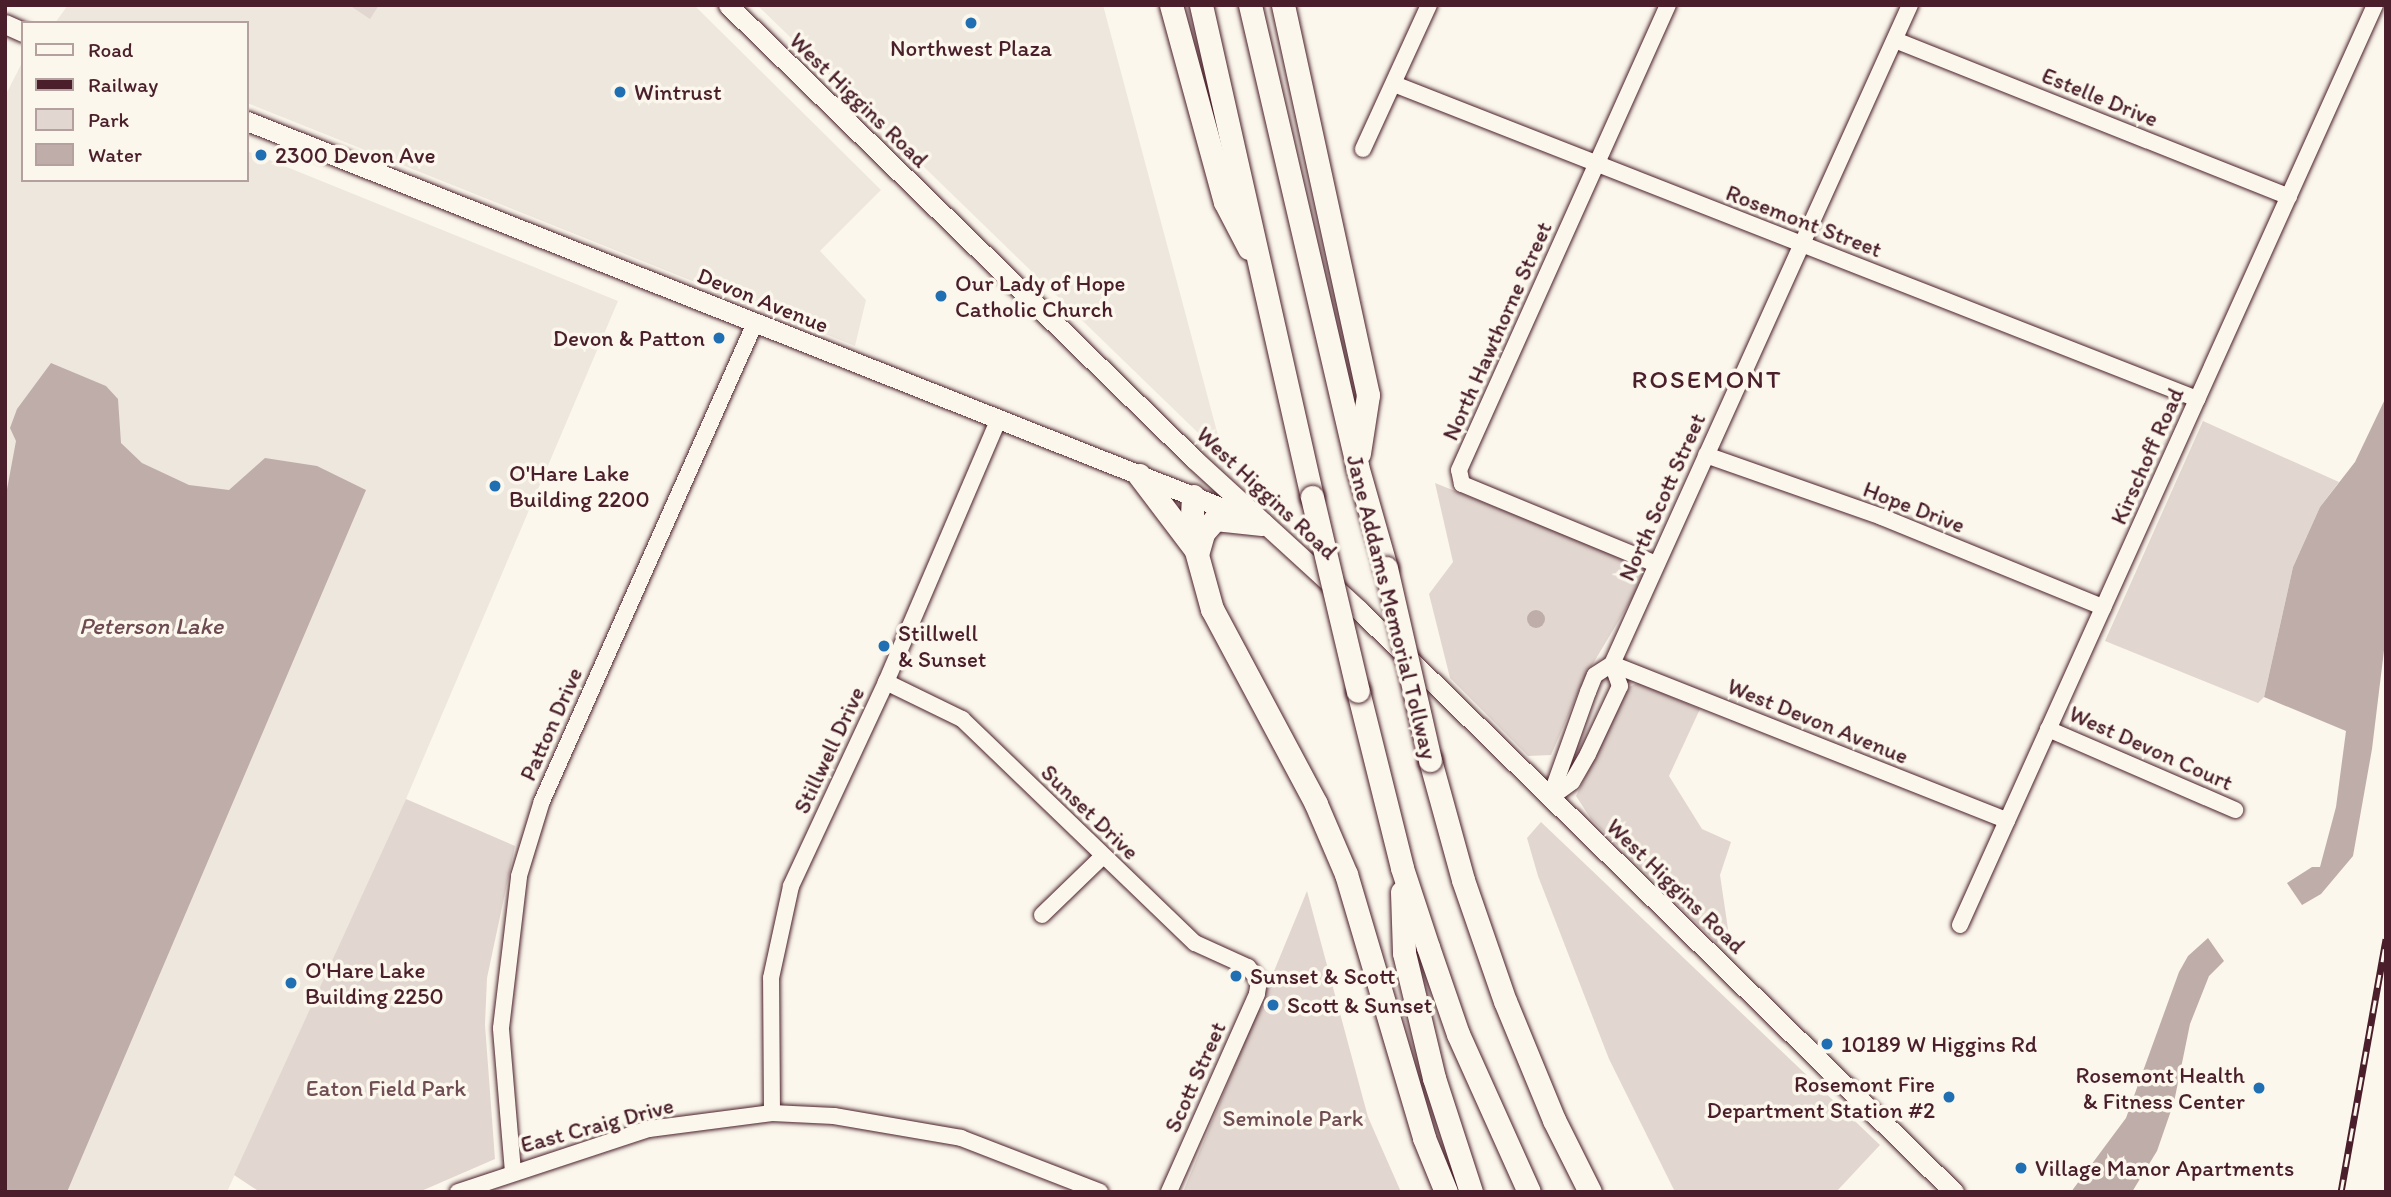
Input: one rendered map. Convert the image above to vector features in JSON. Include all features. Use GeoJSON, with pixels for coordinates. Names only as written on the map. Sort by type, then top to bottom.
{"type":"FeatureCollection","features":[{"type":"Feature","properties":{"kind":"highway"},"geometry":{"type":"LineString","coordinates":[[1171,5],[1225,202],[1263,275]]}},
{"type":"Feature","properties":{"kind":"highway"},"geometry":{"type":"LineString","coordinates":[[1201,5],[1312,497],[1402,868],[1458,1034],[1529,1192]]}},
{"type":"Feature","properties":{"kind":"highway","name":"Jane Addams Memorial Tollway"},"geometry":{"type":"LineString","coordinates":[[1250,5],[1357,466],[1386,569],[1430,761],[1463,880],[1505,1001],[1554,1121],[1590,1192]]}},
{"type":"Feature","properties":{"kind":"highway"},"geometry":{"type":"LineString","coordinates":[[1283,5],[1368,395],[1357,466]]}},
{"type":"Feature","properties":{"kind":"highway"},"geometry":{"type":"LineString","coordinates":[[1139,475],[1198,551]]}},
{"type":"Feature","properties":{"kind":"highway"},"geometry":{"type":"LineString","coordinates":[[1193,496],[1191,533],[1212,609],[1230,651],[1289,752],[1346,874],[1424,1138],[1446,1192]]}},
{"type":"Feature","properties":{"kind":"highway"},"geometry":{"type":"LineString","coordinates":[[1198,551],[1203,533],[1215,519],[1262,524]]}},
{"type":"Feature","properties":{"kind":"highway"},"geometry":{"type":"LineString","coordinates":[[1402,868],[1404,953],[1434,1079],[1471,1192]]}},
{"type":"Feature","properties":{"kind":"main road","name":"West Higgins Road"},"geometry":{"type":"LineString","coordinates":[[728,5],[1262,524],[1358,609],[1954,1192]]}},
{"type":"Feature","properties":{"kind":"main road"},"geometry":{"type":"LineString","coordinates":[[5,24],[21,31]]}},
{"type":"Feature","properties":{"kind":"main road","name":"Devon Avenue"},"geometry":{"type":"LineString","coordinates":[[248,121],[1262,524]]}},
{"type":"Feature","properties":{"kind":"main road"},"geometry":{"type":"LineString","coordinates":[[1193,496],[1200,464]]}},
{"type":"Feature","properties":{"kind":"street"},"geometry":{"type":"LineString","coordinates":[[1363,149],[1429,5]]}},
{"type":"Feature","properties":{"kind":"street","name":"North Hawthorne Street"},"geometry":{"type":"LineString","coordinates":[[1656,564],[1462,484],[1459,470],[1668,5]]}},
{"type":"Feature","properties":{"kind":"street","name":"North Scott Street"},"geometry":{"type":"LineString","coordinates":[[1550,798],[1595,675],[1612,664],[1910,5]]}},
{"type":"Feature","properties":{"kind":"street","name":"Kirschoff Road"},"geometry":{"type":"LineString","coordinates":[[1960,925],[2375,5]]}},
{"type":"Feature","properties":{"kind":"street","name":"Estelle Drive"},"geometry":{"type":"LineString","coordinates":[[1895,40],[2289,197]]}},
{"type":"Feature","properties":{"kind":"street","name":"Rosemont Street"},"geometry":{"type":"LineString","coordinates":[[1394,84],[2197,399]]}},
{"type":"Feature","properties":{"kind":"street","name":"Patton Drive"},"geometry":{"type":"LineString","coordinates":[[513,1172],[501,1028],[519,876],[542,801],[755,323]]}},
{"type":"Feature","properties":{"kind":"street","name":"Stillwell Drive"},"geometry":{"type":"LineString","coordinates":[[772,1114],[771,978],[788,899],[886,682],[998,421]]}},
{"type":"Feature","properties":{"kind":"street","name":"Hope Drive"},"geometry":{"type":"LineString","coordinates":[[1706,454],[1882,517],[2103,607]]}},
{"type":"Feature","properties":{"kind":"street","name":"North Scott Street"},"geometry":{"type":"LineString","coordinates":[[1550,798],[1572,782],[1620,685],[1612,664]]}},
{"type":"Feature","properties":{"kind":"street","name":"West Devon Avenue"},"geometry":{"type":"LineString","coordinates":[[1612,664],[2007,820]]}},
{"type":"Feature","properties":{"kind":"street","name":"Sunset Drive"},"geometry":{"type":"LineString","coordinates":[[886,682],[962,719],[1102,857],[1195,943],[1248,967],[1259,981]]}},
{"type":"Feature","properties":{"kind":"street","name":"West Devon Court"},"geometry":{"type":"LineString","coordinates":[[2048,729],[2235,810]]}},
{"type":"Feature","properties":{"kind":"street"},"geometry":{"type":"LineString","coordinates":[[1042,915],[1102,857]]}},
{"type":"Feature","properties":{"kind":"street","name":"Scott Street"},"geometry":{"type":"LineString","coordinates":[[1169,1192],[1258,994],[1259,981]]}},
{"type":"Feature","properties":{"kind":"street","name":"East Craig Drive"},"geometry":{"type":"LineString","coordinates":[[458,1192],[649,1129],[772,1114],[834,1116],[961,1138],[1100,1192]]}},
{"type":"Feature","properties":{"kind":"shaded area"},"geometry":{"type":"Polygon","coordinates":[[[68,5],[694,5],[881,190],[820,251],[866,300],[855,346],[248,103],[248,21],[56,21],[68,5]]]}},
{"type":"Feature","properties":{"kind":"shaded area"},"geometry":{"type":"Polygon","coordinates":[[[757,5],[1103,5],[1224,458],[757,5]]]}},
{"type":"Feature","properties":{"kind":"shaded area"},"geometry":{"type":"Polygon","coordinates":[[[21,65],[21,182],[248,182],[248,151],[618,301],[406,799],[227,1192],[5,1192],[5,96],[21,65]]]}},
{"type":"Feature","properties":{"kind":"green space"},"geometry":{"type":"Polygon","coordinates":[[[349,5],[379,5],[370,19],[349,5]]]}},
{"type":"Feature","properties":{"kind":"green space"},"geometry":{"type":"Polygon","coordinates":[[[2203,421],[2339,482],[2320,507],[2293,567],[2264,697],[2258,703],[2105,641],[2203,421]]]}},
{"type":"Feature","properties":{"kind":"green space"},"geometry":{"type":"Polygon","coordinates":[[[1435,483],[1615,555],[1644,571],[1643,580],[1585,677],[1551,755],[1528,756],[1450,678],[1429,594],[1453,562],[1435,483]]]}},
{"type":"Feature","properties":{"kind":"green space"},"geometry":{"type":"Polygon","coordinates":[[[1638,683],[1700,709],[1669,776],[1702,829],[1731,842],[1720,875],[1728,929],[1717,943],[1591,819],[1576,796],[1629,687],[1638,683]]]}},
{"type":"Feature","properties":{"kind":"green space","name":"Eaton Field Park"},"geometry":{"type":"Polygon","coordinates":[[[406,799],[515,846],[487,978],[485,1025],[495,1159],[419,1192],[260,1192],[234,1175],[406,799]]]}},
{"type":"Feature","properties":{"kind":"green space"},"geometry":{"type":"Polygon","coordinates":[[[1541,822],[1880,1145],[1836,1192],[1675,1192],[1609,1059],[1538,876],[1527,838],[1541,822]]]}},
{"type":"Feature","properties":{"kind":"green space","name":"Seminole Park"},"geometry":{"type":"Polygon","coordinates":[[[1307,891],[1368,1117],[1401,1192],[1183,1192],[1307,891]]]}},
{"type":"Feature","properties":{"kind":"water","name":"Peterson Lake"},"geometry":{"type":"Polygon","coordinates":[[[51,363],[106,386],[118,399],[121,443],[142,463],[189,485],[229,490],[265,458],[317,466],[366,490],[67,1192],[5,1192],[5,500],[16,441],[10,428],[17,409],[51,363]]]}},
{"type":"Feature","properties":{"kind":"water"},"geometry":{"type":"Polygon","coordinates":[[[2386,397],[2386,634],[2372,749],[2353,856],[2321,894],[2302,905],[2287,883],[2312,867],[2320,867],[2336,807],[2346,731],[2264,697],[2293,567],[2320,507],[2355,462],[2386,397]]]}},
{"type":"Feature","properties":{"kind":"water"},"geometry":{"type":"Polygon","coordinates":[[[1532,610],[1540,610],[1545,619],[1543,626],[1532,628],[1527,623],[1527,615],[1532,610]]]}},
{"type":"Feature","properties":{"kind":"water"},"geometry":{"type":"Polygon","coordinates":[[[2208,938],[2224,961],[2209,976],[2190,1024],[2174,1102],[2157,1151],[2132,1192],[2071,1192],[2126,1118],[2179,972],[2188,956],[2208,938]]]}},
{"type":"Feature","properties":{"kind":"railway"},"geometry":{"type":"LineString","coordinates":[[2341,1192],[2386,939]]}},
{"type":"Feature","properties":{"kind":"place","name":"Northwest Plaza"},"geometry":{"type":"Point","coordinates":[971,23]}},
{"type":"Feature","properties":{"kind":"place","name":"Wintrust"},"geometry":{"type":"Point","coordinates":[620,92]}},
{"type":"Feature","properties":{"kind":"place","name":"2300 Devon Ave"},"geometry":{"type":"Point","coordinates":[261,155]}},
{"type":"Feature","properties":{"kind":"place","name":"Our Lady of Hope Catholic Church"},"geometry":{"type":"Point","coordinates":[941,296]}},
{"type":"Feature","properties":{"kind":"place","name":"Devon & Patton"},"geometry":{"type":"Point","coordinates":[719,338]}},
{"type":"Feature","properties":{"kind":"place","name":"O'Hare Lake Building 2200"},"geometry":{"type":"Point","coordinates":[495,486]}},
{"type":"Feature","properties":{"kind":"place","name":"Stillwell & Sunset"},"geometry":{"type":"Point","coordinates":[884,646]}},
{"type":"Feature","properties":{"kind":"place","name":"Sunset & Scott"},"geometry":{"type":"Point","coordinates":[1236,976]}},
{"type":"Feature","properties":{"kind":"place","name":"O'Hare Lake Building 2250"},"geometry":{"type":"Point","coordinates":[291,983]}},
{"type":"Feature","properties":{"kind":"place","name":"Scott & Sunset"},"geometry":{"type":"Point","coordinates":[1273,1005]}},
{"type":"Feature","properties":{"kind":"place","name":"10189 W Higgins Rd"},"geometry":{"type":"Point","coordinates":[1827,1044]}},
{"type":"Feature","properties":{"kind":"place","name":"Rosemont Health & Fitness Center"},"geometry":{"type":"Point","coordinates":[2259,1088]}},
{"type":"Feature","properties":{"kind":"place","name":"Rosemont Fire Department Station #2"},"geometry":{"type":"Point","coordinates":[1949,1097]}},
{"type":"Feature","properties":{"kind":"place","name":"Village Manor Apartments"},"geometry":{"type":"Point","coordinates":[2021,1168]}},
{"type":"Feature","properties":{"kind":"district","name":"ROSEMONT"},"geometry":{"type":"Point","coordinates":[1707,380]}}]}
